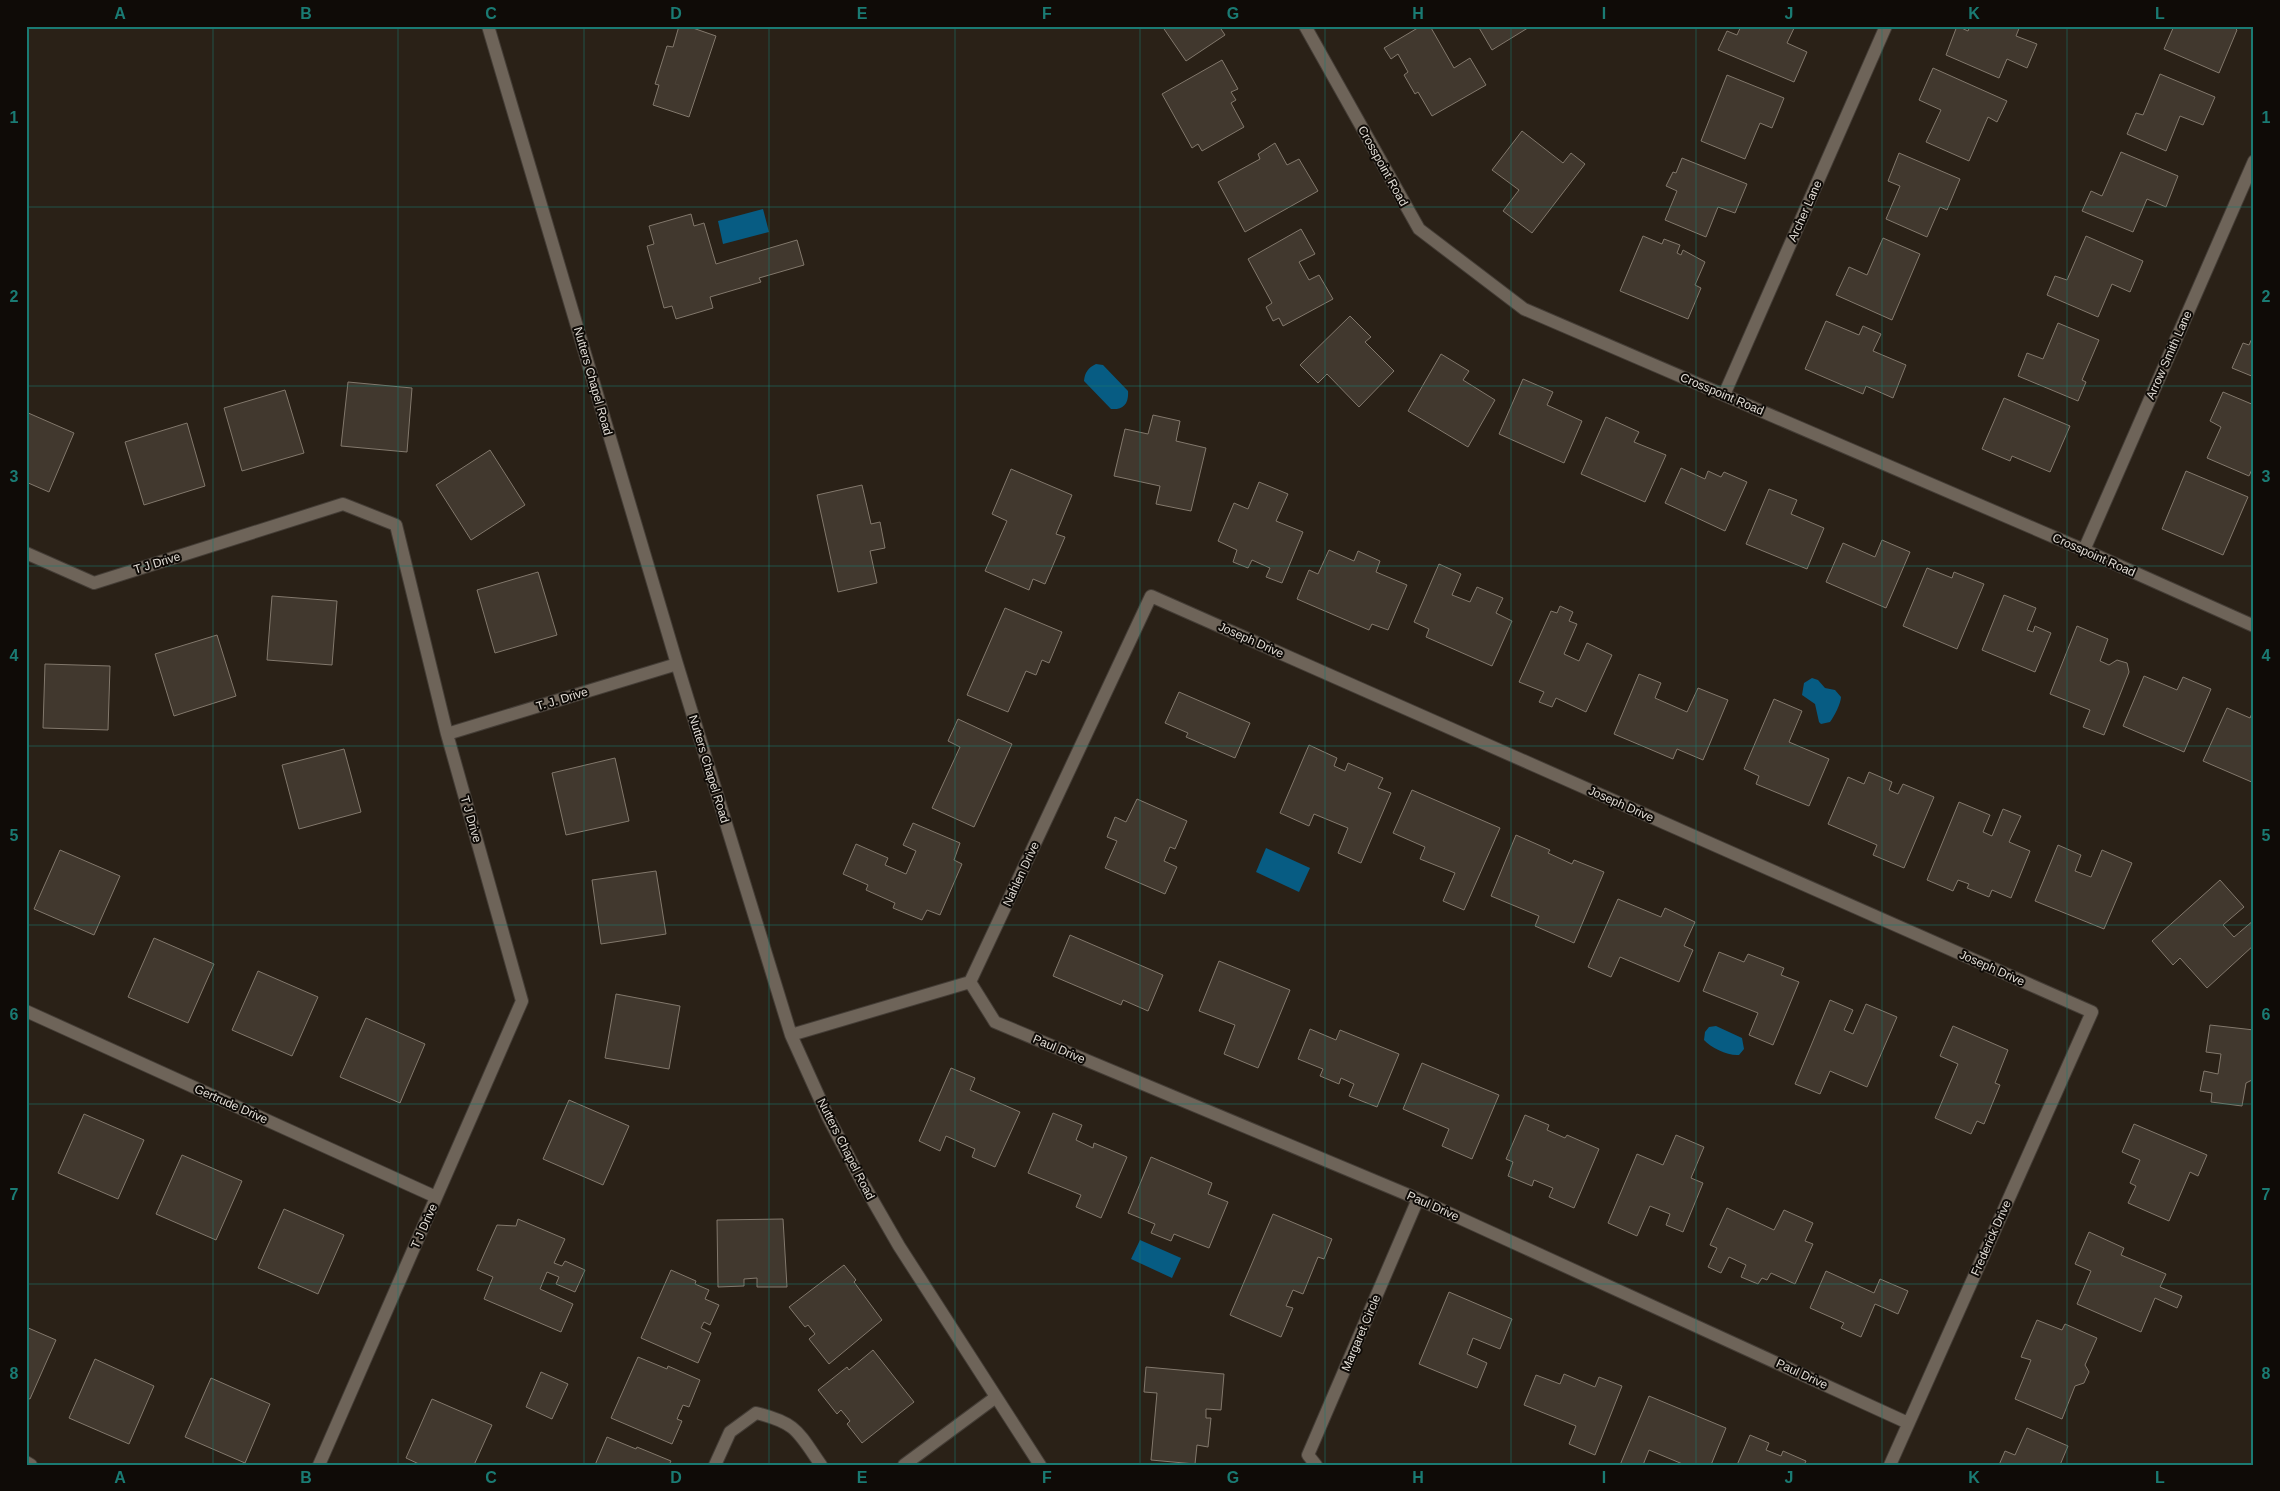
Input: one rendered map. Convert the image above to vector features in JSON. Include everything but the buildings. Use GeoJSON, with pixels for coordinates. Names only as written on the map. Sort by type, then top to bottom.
{"type":"FeatureCollection","features":[{"type":"Feature","properties":{"kind":"street","name":"Nutters Chapel Road"},"geometry":{"type":"LineString","coordinates":[[488,26],[677,664],[791,1035],[828,1117],[860,1180],[899,1246],[1040,1465]]}},
{"type":"Feature","properties":{"kind":"street","name":"Crosspoint Road"},"geometry":{"type":"LineString","coordinates":[[1305,26],[1419,229],[1524,309],[2084,550],[2254,626]]}},
{"type":"Feature","properties":{"kind":"street","name":"Archer Lane"},"geometry":{"type":"LineString","coordinates":[[1724,395],[1886,26]]}},
{"type":"Feature","properties":{"kind":"street","name":"Arrow Smith Lane"},"geometry":{"type":"LineString","coordinates":[[2084,550],[2254,161]]}},
{"type":"Feature","properties":{"kind":"street","name":"T J Drive"},"geometry":{"type":"LineString","coordinates":[[26,553],[94,582],[343,504],[396,525],[447,734],[522,1000],[319,1465]]}},
{"type":"Feature","properties":{"kind":"street","name":"Nahlen Drive"},"geometry":{"type":"LineString","coordinates":[[970,982],[1151,596]]}},
{"type":"Feature","properties":{"kind":"street","name":"Joseph Drive"},"geometry":{"type":"LineString","coordinates":[[1151,596],[2092,1012]]}},
{"type":"Feature","properties":{"kind":"street","name":"T. J. Drive"},"geometry":{"type":"LineString","coordinates":[[447,734],[677,664]]}},
{"type":"Feature","properties":{"kind":"street"},"geometry":{"type":"LineString","coordinates":[[791,1035],[970,982]]}},
{"type":"Feature","properties":{"kind":"street","name":"Paul Drive"},"geometry":{"type":"LineString","coordinates":[[970,982],[995,1022],[1418,1198],[1908,1423]]}},
{"type":"Feature","properties":{"kind":"street","name":"Gertrude Drive"},"geometry":{"type":"LineString","coordinates":[[26,1011],[436,1198]]}},
{"type":"Feature","properties":{"kind":"street","name":"Frederick Drive"},"geometry":{"type":"LineString","coordinates":[[1890,1465],[2092,1012]]}},
{"type":"Feature","properties":{"kind":"street","name":"Margaret Circle"},"geometry":{"type":"LineString","coordinates":[[1316,1465],[1308,1455],[1418,1198]]}},
{"type":"Feature","properties":{"kind":"street"},"geometry":{"type":"LineString","coordinates":[[904,1465],[996,1397]]}},
{"type":"Feature","properties":{"kind":"street"},"geometry":{"type":"LineString","coordinates":[[715,1465],[730,1432],[756,1413],[780,1419],[797,1430],[821,1465]]}},
{"type":"Feature","properties":{"kind":"street"},"geometry":{"type":"LineString","coordinates":[[26,1462],[32,1465]]}},
{"type":"Feature","properties":{"kind":"water"},"geometry":{"type":"Polygon","coordinates":[[[763,209],[769,232],[723,244],[718,221],[763,209]]]}},
{"type":"Feature","properties":{"kind":"water"},"geometry":{"type":"Polygon","coordinates":[[[1096,364],[1103,365],[1128,391],[1126,403],[1122,407],[1111,409],[1084,381],[1087,371],[1096,364]]]}},
{"type":"Feature","properties":{"kind":"water"},"geometry":{"type":"Polygon","coordinates":[[[1812,678],[1818,680],[1825,688],[1835,690],[1841,697],[1837,710],[1830,722],[1821,724],[1815,704],[1802,695],[1804,683],[1812,678]]]}},
{"type":"Feature","properties":{"kind":"water"},"geometry":{"type":"Polygon","coordinates":[[[1266,848],[1310,868],[1299,892],[1256,872],[1266,848]]]}},
{"type":"Feature","properties":{"kind":"water"},"geometry":{"type":"Polygon","coordinates":[[[1716,1026],[1742,1038],[1744,1049],[1739,1055],[1720,1051],[1704,1040],[1705,1032],[1709,1027],[1716,1026]]]}},
{"type":"Feature","properties":{"kind":"water"},"geometry":{"type":"Polygon","coordinates":[[[1140,1240],[1181,1258],[1172,1278],[1131,1259],[1140,1240]]]}}]}
